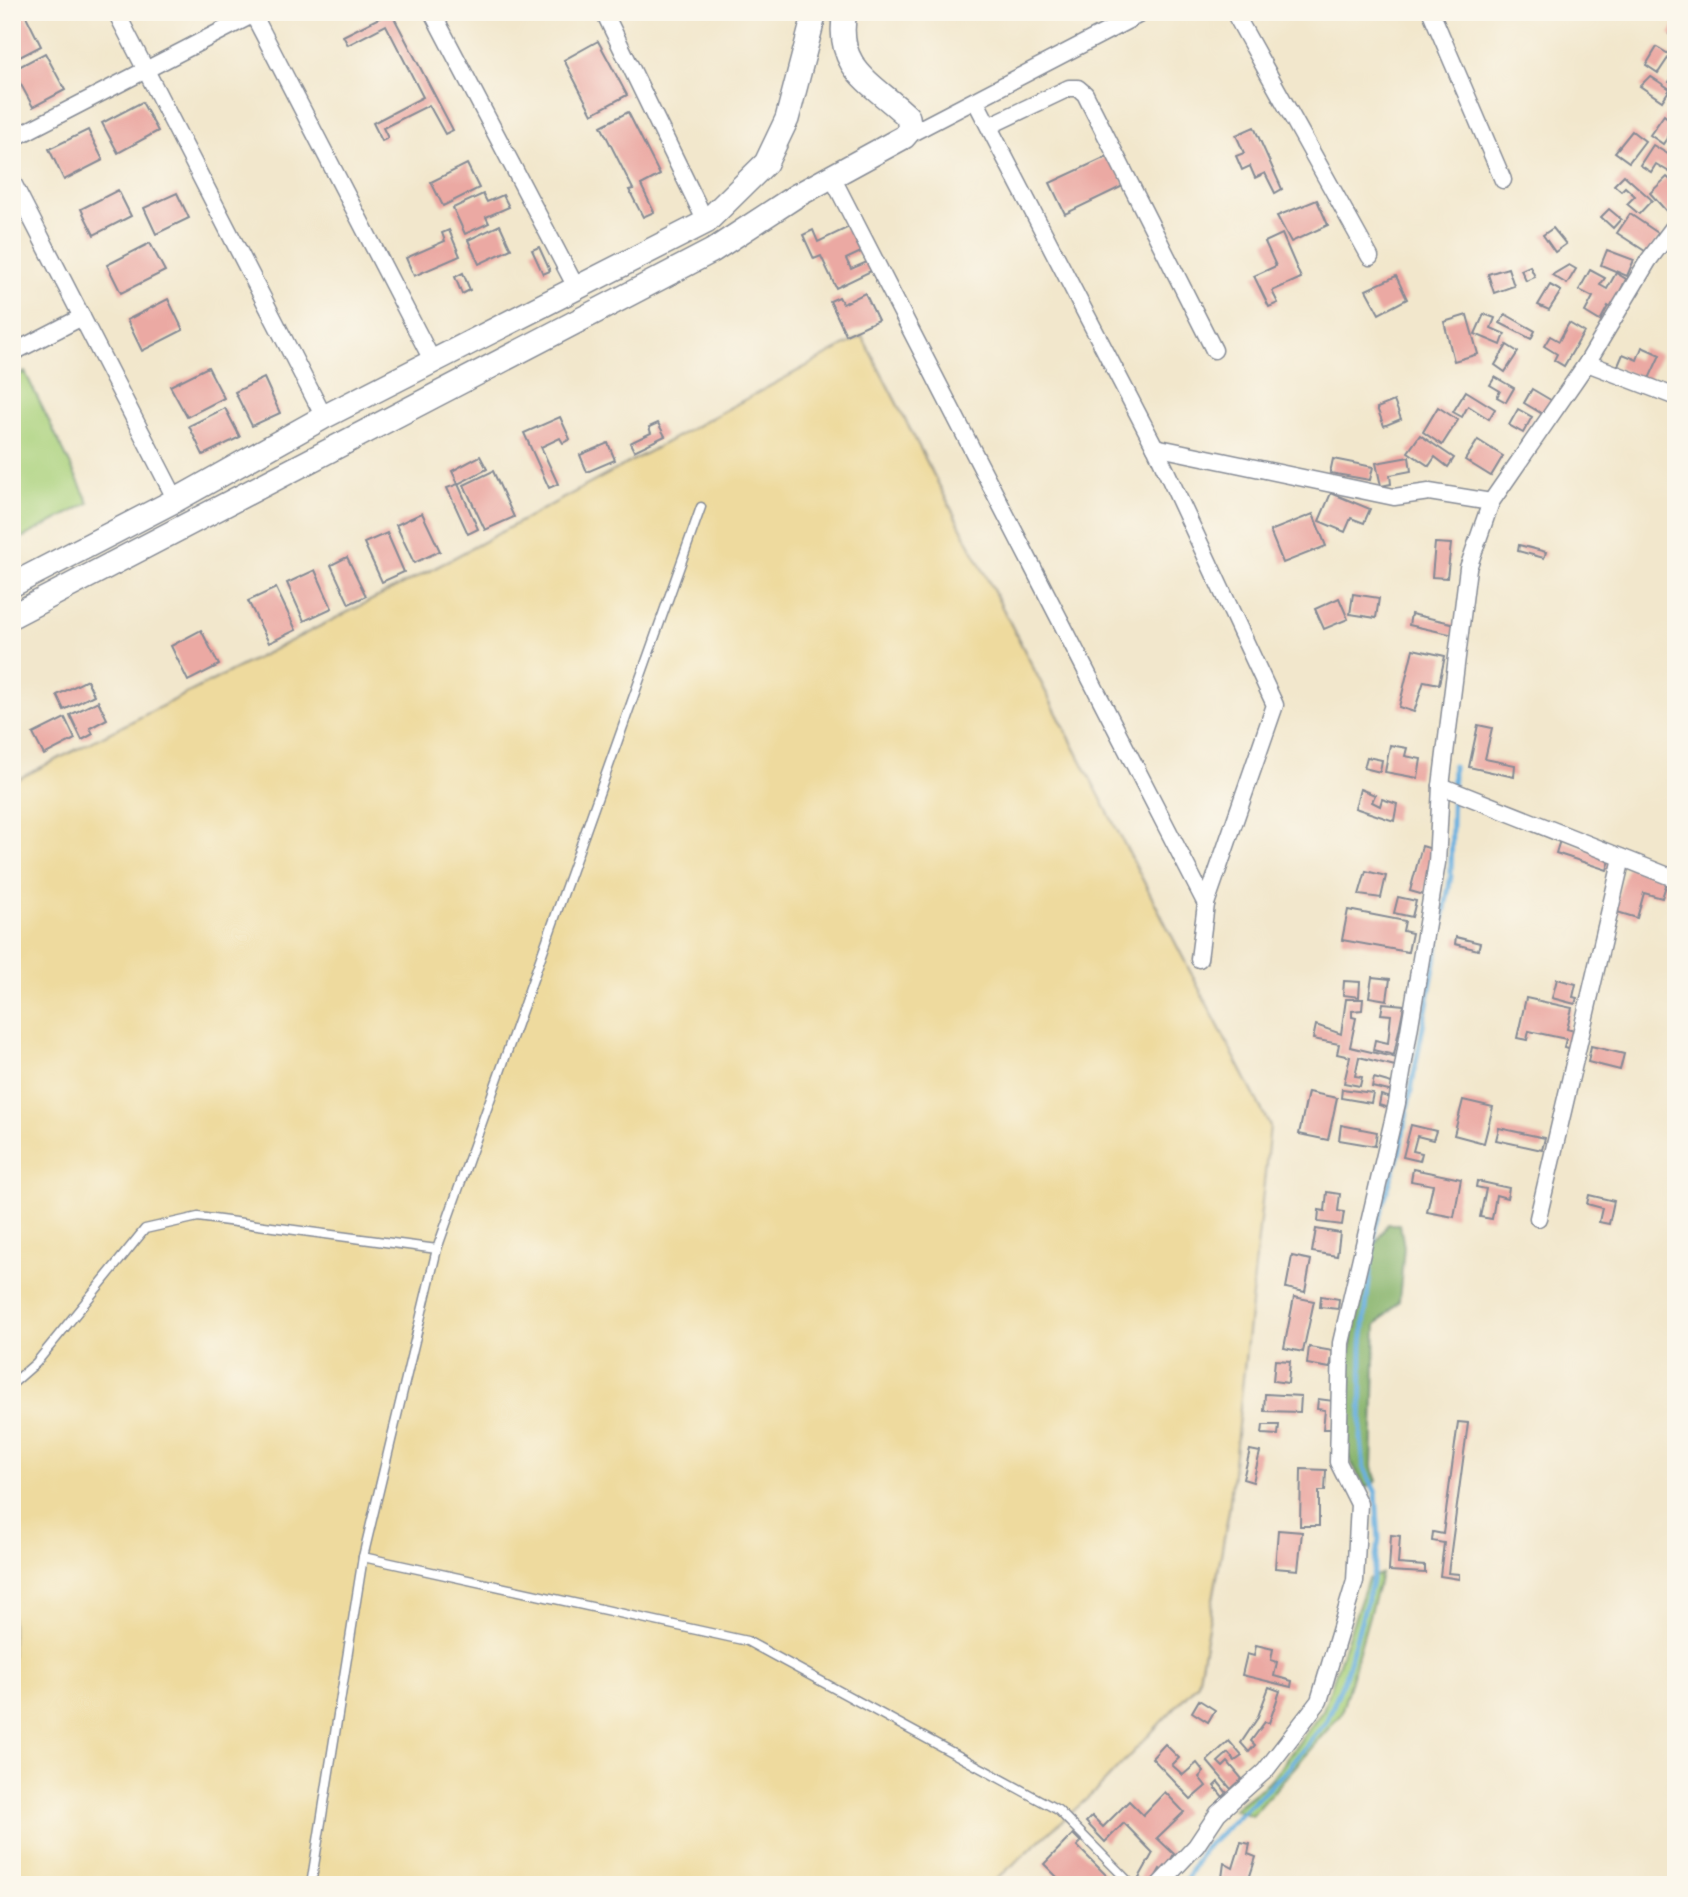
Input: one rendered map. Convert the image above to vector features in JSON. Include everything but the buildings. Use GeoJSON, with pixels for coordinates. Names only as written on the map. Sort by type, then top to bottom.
{"type":"FeatureCollection","features":[{"type":"Feature","properties":{"kind":"main road"},"geometry":{"type":"LineString","coordinates":[[12,616],[712,251],[796,196],[904,137],[910,130],[908,117],[858,75],[841,36],[845,12]]}},
{"type":"Feature","properties":{"kind":"main road"},"geometry":{"type":"LineString","coordinates":[[12,584],[176,499],[432,360],[706,222],[766,163],[787,119],[813,21],[841,36]]}},
{"type":"Feature","properties":{"kind":"street"},"geometry":{"type":"LineString","coordinates":[[116,12],[324,417]]}},
{"type":"Feature","properties":{"kind":"street"},"geometry":{"type":"LineString","coordinates":[[432,12],[577,289]]}},
{"type":"Feature","properties":{"kind":"street"},"geometry":{"type":"LineString","coordinates":[[604,12],[706,222]]}},
{"type":"Feature","properties":{"kind":"street"},"geometry":{"type":"LineString","coordinates":[[904,137],[976,102],[1144,12]]}},
{"type":"Feature","properties":{"kind":"street"},"geometry":{"type":"LineString","coordinates":[[1234,12],[1370,257]]}},
{"type":"Feature","properties":{"kind":"street"},"geometry":{"type":"LineString","coordinates":[[1431,12],[1503,180]]}},
{"type":"Feature","properties":{"kind":"street"},"geometry":{"type":"LineString","coordinates":[[12,139],[255,13],[432,360]]}},
{"type":"Feature","properties":{"kind":"street"},"geometry":{"type":"LineString","coordinates":[[989,126],[1069,88],[1078,88],[1085,94],[1214,350]]}},
{"type":"Feature","properties":{"kind":"street"},"geometry":{"type":"LineString","coordinates":[[976,102],[1155,447],[1275,705],[1206,904],[1199,959]]}},
{"type":"Feature","properties":{"kind":"street"},"geometry":{"type":"LineString","coordinates":[[832,177],[1206,904]]}},
{"type":"Feature","properties":{"kind":"street"},"geometry":{"type":"LineString","coordinates":[[12,181],[176,499]]}},
{"type":"Feature","properties":{"kind":"street"},"geometry":{"type":"LineString","coordinates":[[1159,1885],[1196,1846],[1218,1813],[1265,1771],[1319,1701],[1355,1581],[1359,1504],[1338,1462],[1341,1343],[1396,1103],[1437,863],[1441,786],[1468,568],[1491,502],[1587,363],[1648,261],[1676,224]]}},
{"type":"Feature","properties":{"kind":"street"},"geometry":{"type":"LineString","coordinates":[[12,353],[82,317]]}},
{"type":"Feature","properties":{"kind":"street"},"geometry":{"type":"LineString","coordinates":[[1587,363],[1676,397]]}},
{"type":"Feature","properties":{"kind":"street"},"geometry":{"type":"LineString","coordinates":[[1155,447],[1394,497],[1429,492],[1491,502]]}},
{"type":"Feature","properties":{"kind":"street"},"geometry":{"type":"LineString","coordinates":[[1441,786],[1676,879]]}},
{"type":"Feature","properties":{"kind":"street"},"geometry":{"type":"LineString","coordinates":[[1538,1218],[1622,858]]}},
{"type":"Feature","properties":{"kind":"lane"},"geometry":{"type":"LineString","coordinates":[[311,1885],[363,1557],[437,1249],[701,507]]}},
{"type":"Feature","properties":{"kind":"lane"},"geometry":{"type":"LineString","coordinates":[[12,1384],[36,1363],[145,1229],[198,1217],[437,1249]]}},
{"type":"Feature","properties":{"kind":"lane"},"geometry":{"type":"LineString","coordinates":[[363,1557],[747,1641],[1058,1810],[1132,1885]]}},
{"type":"Feature","properties":{"kind":"green space"},"geometry":{"type":"Polygon","coordinates":[[[25,372],[89,503],[12,543],[12,378],[25,372]]]}},
{"type":"Feature","properties":{"kind":"green space"},"geometry":{"type":"Polygon","coordinates":[[[1387,1224],[1400,1224],[1404,1247],[1399,1301],[1376,1325],[1372,1467],[1377,1481],[1365,1488],[1346,1452],[1352,1323],[1365,1263],[1387,1224]]]}},
{"type":"Feature","properties":{"kind":"green space"},"geometry":{"type":"Polygon","coordinates":[[[1381,1574],[1341,1714],[1252,1816],[1234,1809],[1271,1780],[1323,1710],[1368,1579],[1381,1574]]]}},
{"type":"Feature","properties":{"kind":"sand"},"geometry":{"type":"Polygon","coordinates":[[[862,336],[1270,1126],[1229,1510],[1198,1683],[1099,1788],[990,1885],[12,1885],[12,782],[435,568],[862,336]]]}},
{"type":"Feature","properties":{"kind":"waterway"},"geometry":{"type":"LineString","coordinates":[[1183,1885],[1203,1850],[1283,1774],[1326,1722],[1345,1677],[1371,1586],[1379,1540],[1376,1493],[1364,1468],[1361,1439],[1362,1344],[1375,1228],[1399,1154],[1451,876],[1453,766]]}}]}
